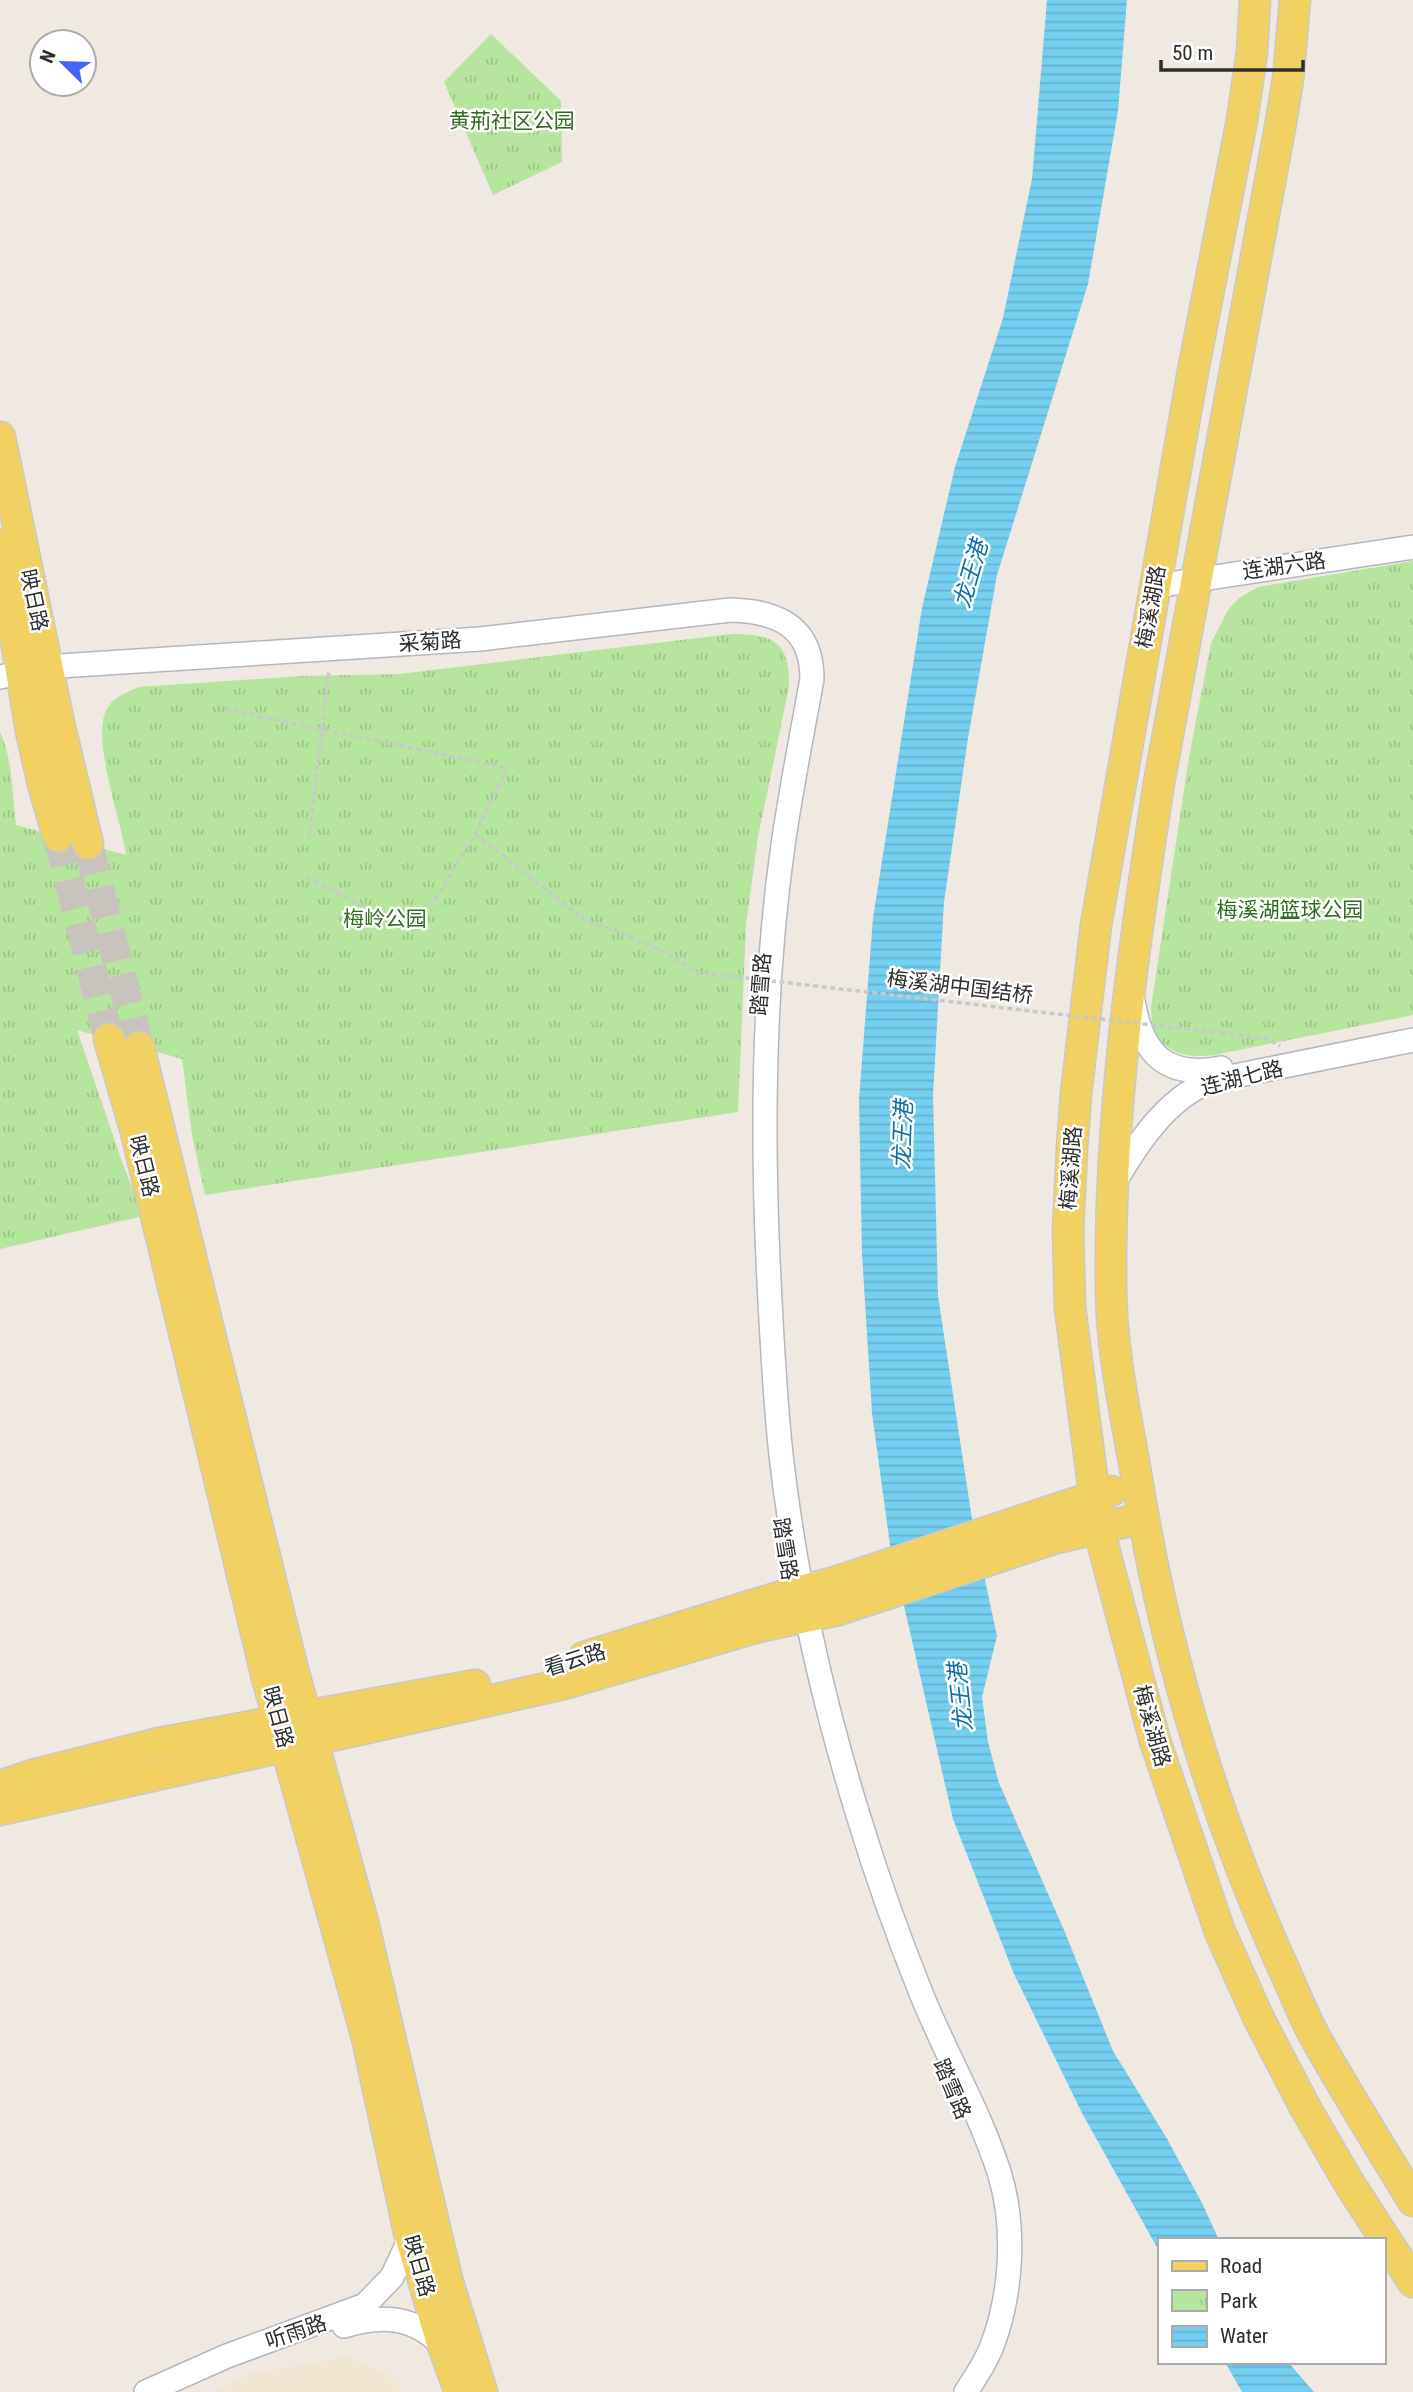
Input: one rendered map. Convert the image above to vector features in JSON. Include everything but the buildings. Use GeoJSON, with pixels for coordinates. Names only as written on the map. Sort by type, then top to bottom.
{"type":"FeatureCollection","features":[{"type":"Feature","properties":{"kind":"main road","name":"梅溪湖路"},"geometry":{"type":"LineString","coordinates":[[1255,0],[1242,120],[1192,371],[1096,925],[1072,1149],[1068,1230],[1070,1308],[1099,1530],[1155,1741],[1220,1932],[1259,2020],[1306,2109],[1385,2238]]}},
{"type":"Feature","properties":{"kind":"main road","name":"梅溪湖路"},"geometry":{"type":"LineString","coordinates":[[1295,0],[1289,79],[1282,122],[1159,783],[1130,979],[1113,1185],[1111,1290],[1120,1391],[1143,1518],[1184,1692],[1212,1787],[1247,1886],[1313,2033],[1413,2201]]}},
{"type":"Feature","properties":{"kind":"main road","name":"映日路"},"geometry":{"type":"LineString","coordinates":[[0,437],[24,678],[88,844]]}},
{"type":"Feature","properties":{"kind":"main road","name":"映日路"},"geometry":{"type":"LineString","coordinates":[[0,544],[43,784],[58,836]]}},
{"type":"Feature","properties":{"kind":"main road","name":"映日路"},"geometry":{"type":"LineString","coordinates":[[110,1039],[296,1732],[390,2033],[414,2146],[447,2279],[482,2392]]}},
{"type":"Feature","properties":{"kind":"main road","name":"映日路"},"geometry":{"type":"LineString","coordinates":[[139,1046],[367,2038],[409,2232],[460,2392]]}},
{"type":"Feature","properties":{"kind":"main road"},"geometry":{"type":"LineString","coordinates":[[1051,1525],[1094,1496],[1137,1482]]}},
{"type":"Feature","properties":{"kind":"main road"},"geometry":{"type":"LineString","coordinates":[[1051,1525],[1099,1530],[1143,1518]]}},
{"type":"Feature","properties":{"kind":"main road","name":"看云路"},"geometry":{"type":"LineString","coordinates":[[0,1810],[296,1732],[564,1684],[762,1626],[799,1605],[836,1596],[1051,1525]]}},
{"type":"Feature","properties":{"kind":"main road","name":"看云路"},"geometry":{"type":"LineString","coordinates":[[0,1786],[32,1775],[159,1743],[296,1732]]}},
{"type":"Feature","properties":{"kind":"main road","name":"梅溪湖路"},"geometry":{"type":"LineString","coordinates":[[1385,2238],[1413,2281]]}},
{"type":"Feature","properties":{"kind":"street","name":"连湖六路"},"geometry":{"type":"LineString","coordinates":[[1157,578],[1413,536]]}},
{"type":"Feature","properties":{"kind":"street","name":"连湖六路"},"geometry":{"type":"LineString","coordinates":[[1199,572],[1413,547]]}},
{"type":"Feature","properties":{"kind":"street","name":"采菊路"},"geometry":{"type":"LineString","coordinates":[[24,678],[480,639],[730,610],[752,611],[782,620],[792,627],[802,639],[806,664]]}},
{"type":"Feature","properties":{"kind":"street","name":"采菊路"},"geometry":{"type":"LineString","coordinates":[[24,678],[482,648],[692,623],[751,619],[765,622],[788,634],[806,664]]}},
{"type":"Feature","properties":{"kind":"street","name":"踏雪路"},"geometry":{"type":"LineString","coordinates":[[806,664],[812,679],[785,833],[776,905],[765,1098],[772,1351],[802,1648],[833,1766],[877,1902],[914,2000],[990,2175],[997,2198],[1001,2253],[997,2289],[982,2342],[953,2392]]}},
{"type":"Feature","properties":{"kind":"street","name":"连湖七路"},"geometry":{"type":"LineString","coordinates":[[1130,979],[1142,1037],[1150,1051],[1176,1068],[1191,1072],[1205,1072],[1413,1030]]}},
{"type":"Feature","properties":{"kind":"street","name":"连湖七路"},"geometry":{"type":"LineString","coordinates":[[1113,1185],[1131,1155],[1158,1120],[1198,1086],[1210,1081],[1413,1040]]}},
{"type":"Feature","properties":{"kind":"street","name":"踏雪路"},"geometry":{"type":"LineString","coordinates":[[799,1605],[860,1823],[921,1995],[982,2127],[1006,2198],[1009,2254],[1006,2294],[991,2347],[966,2392]]}},
{"type":"Feature","properties":{"kind":"street","name":"听雨路"},"geometry":{"type":"LineString","coordinates":[[146,2392],[227,2356],[365,2305],[392,2277],[406,2247],[409,2232]]}},
{"type":"Feature","properties":{"kind":"street","name":"听雨路"},"geometry":{"type":"LineString","coordinates":[[167,2392],[230,2366],[367,2319],[389,2318],[408,2323],[424,2330],[444,2347]]}},
{"type":"Feature","properties":{"kind":"path"},"geometry":{"type":"LineString","coordinates":[[309,838],[330,658]]}},
{"type":"Feature","properties":{"kind":"path"},"geometry":{"type":"LineString","coordinates":[[225,709],[507,768],[475,834],[432,905],[388,919],[307,877]]}},
{"type":"Feature","properties":{"kind":"path","name":"梅溪湖中国结桥"},"geometry":{"type":"LineString","coordinates":[[475,834],[586,921],[626,935],[670,956],[695,972],[1221,1033],[1266,1040],[1280,1046],[1288,1055]]}},
{"type":"Feature","properties":{"kind":"shaded area"},"geometry":{"type":"Polygon","coordinates":[[[346,2357],[387,2373],[404,2392],[212,2392],[251,2374],[346,2357]]]}},
{"type":"Feature","properties":{"kind":"green space","name":"黄荊社区公园"},"geometry":{"type":"Polygon","coordinates":[[[491,34],[561,101],[562,162],[493,195],[444,82],[491,34]]]}},
{"type":"Feature","properties":{"kind":"green space","name":"梅溪湖篮球公园"},"geometry":{"type":"Polygon","coordinates":[[[1413,561],[1413,1015],[1214,1055],[1178,1053],[1161,1041],[1152,1021],[1151,1007],[1189,757],[1211,643],[1228,610],[1239,598],[1258,587],[1413,561]]]}},
{"type":"Feature","properties":{"kind":"green space","name":"梅岭公园"},"geometry":{"type":"Polygon","coordinates":[[[731,634],[769,639],[782,650],[789,672],[789,687],[758,837],[746,925],[738,1112],[205,1195],[192,1135],[182,1059],[77,1030],[143,1216],[0,1249],[0,732],[10,765],[16,825],[126,855],[104,757],[103,720],[114,700],[139,687],[302,676],[399,674],[731,634]]]}},
{"type":"Feature","properties":{"kind":"water","name":"龙王港"},"geometry":{"type":"Polygon","coordinates":[[[1047,0],[1127,0],[1118,111],[1088,284],[997,575],[968,738],[944,902],[933,1095],[938,1296],[972,1519],[997,1636],[982,1697],[988,1742],[999,1783],[1064,1930],[1113,2051],[1166,2137],[1218,2238],[1158,2238],[1158,2249],[1082,2113],[1014,1974],[953,1819],[890,1545],[872,1413],[862,1254],[859,1100],[873,918],[922,608],[955,467],[1003,318],[1032,179],[1047,0]]]}},
{"type":"Feature","properties":{"kind":"water"},"geometry":{"type":"Polygon","coordinates":[[[1226,2364],[1290,2364],[1314,2392],[1242,2392],[1226,2364]]]}},
{"type":"Feature","properties":{"kind":"tunnel"},"geometry":{"type":"LineString","coordinates":[[58,836],[109,1039]]}},
{"type":"Feature","properties":{"kind":"tunnel"},"geometry":{"type":"LineString","coordinates":[[88,844],[139,1047]]}}]}
